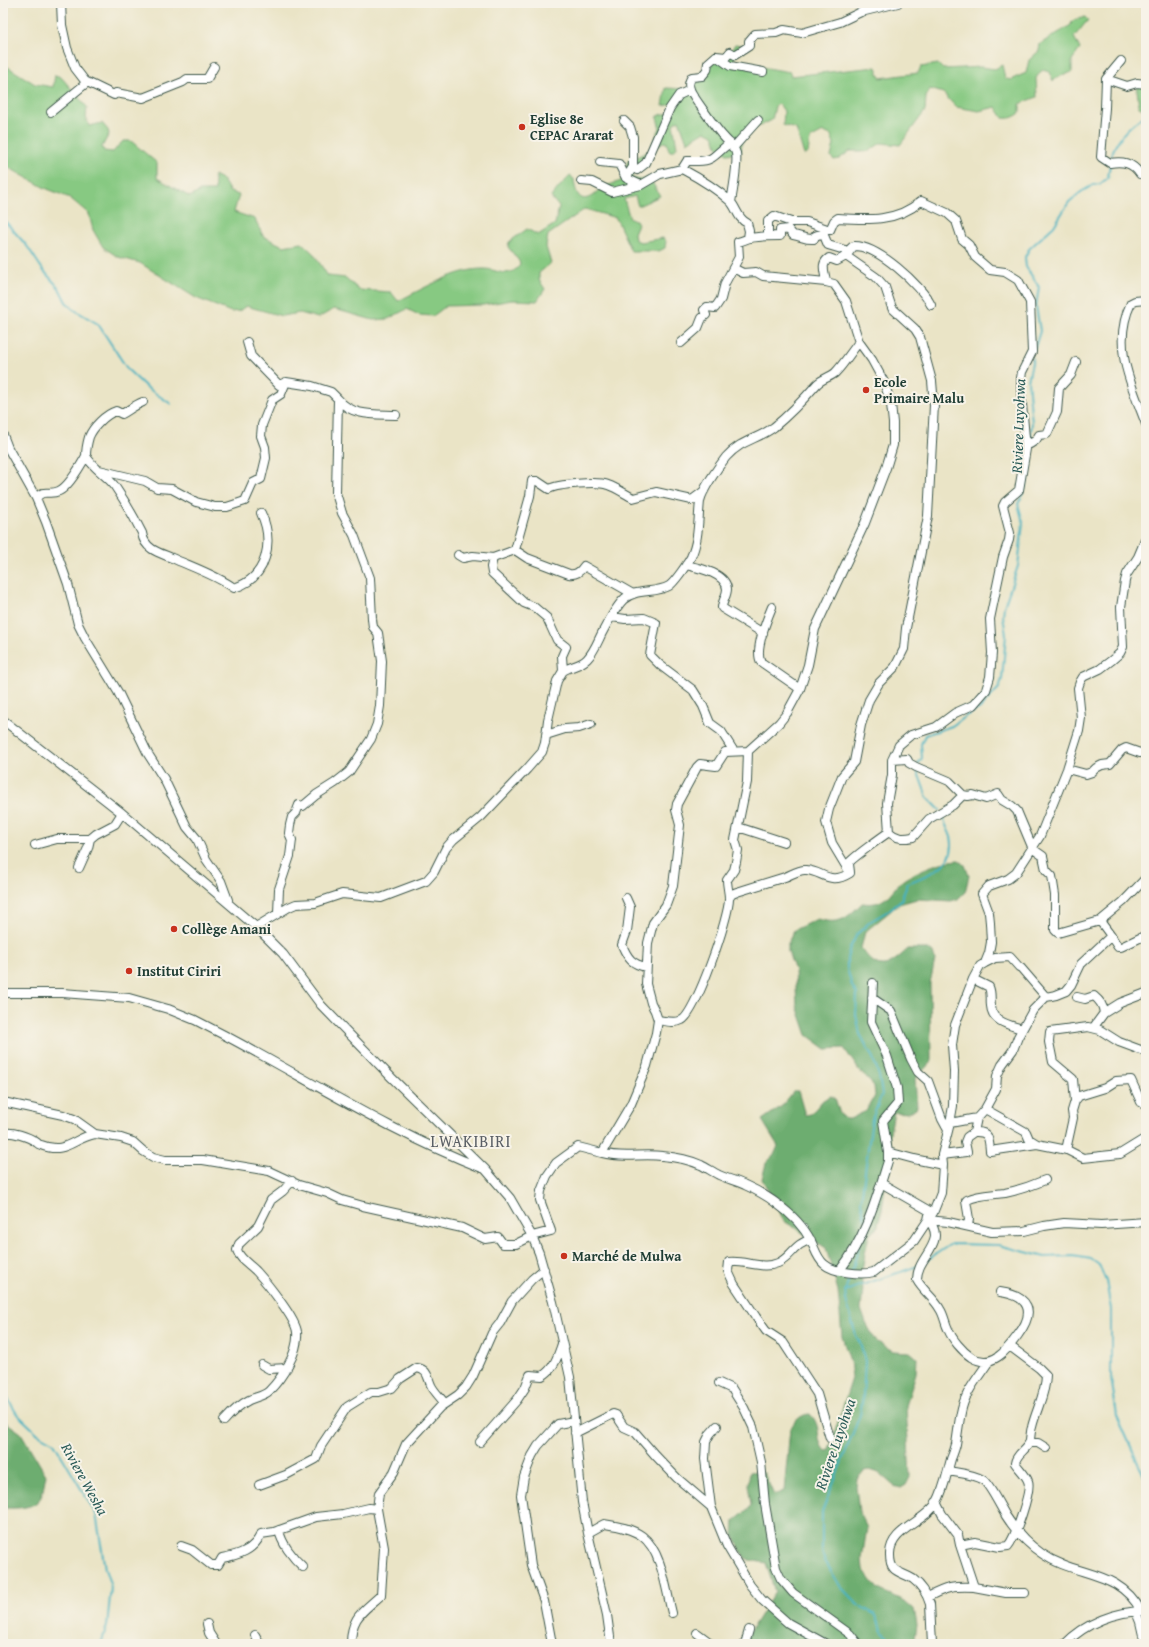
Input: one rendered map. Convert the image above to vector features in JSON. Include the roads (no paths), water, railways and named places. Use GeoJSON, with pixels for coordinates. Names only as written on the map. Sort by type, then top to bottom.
{"type":"FeatureCollection","features":[{"type":"Feature","properties":{"kind":"street"},"geometry":{"type":"LineString","coordinates":[[61,3],[62,25],[67,48],[75,68],[85,81],[114,95],[116,93],[143,98],[187,79],[207,80],[214,67]]}},
{"type":"Feature","properties":{"kind":"street"},"geometry":{"type":"LineString","coordinates":[[731,202],[735,176],[736,154],[690,90],[689,82],[692,77],[702,76],[707,70],[708,63],[716,56],[726,57],[730,52],[735,55],[749,46],[749,41],[755,34],[776,33],[784,30],[802,33],[840,22],[861,12],[898,3]]}},
{"type":"Feature","properties":{"kind":"street"},"geometry":{"type":"LineString","coordinates":[[716,56],[730,66],[763,72]]}},
{"type":"Feature","properties":{"kind":"street"},"geometry":{"type":"LineString","coordinates":[[1121,61],[1106,80],[1101,157],[1110,163],[1122,161],[1136,167],[1140,174]]}},
{"type":"Feature","properties":{"kind":"street"},"geometry":{"type":"LineString","coordinates":[[1106,80],[1127,86],[1137,83],[1146,84]]}},
{"type":"Feature","properties":{"kind":"street"},"geometry":{"type":"LineString","coordinates":[[51,112],[84,85],[85,81]]}},
{"type":"Feature","properties":{"kind":"street"},"geometry":{"type":"LineString","coordinates":[[633,167],[637,170],[646,163],[670,108],[679,95],[690,90]]}},
{"type":"Feature","properties":{"kind":"street"},"geometry":{"type":"LineString","coordinates":[[682,169],[687,161],[702,162],[712,159],[731,145],[758,120]]}},
{"type":"Feature","properties":{"kind":"street"},"geometry":{"type":"LineString","coordinates":[[624,121],[630,128],[633,137],[633,167],[626,178]]}},
{"type":"Feature","properties":{"kind":"street"},"geometry":{"type":"LineString","coordinates":[[600,162],[619,164],[626,178],[642,185]]}},
{"type":"Feature","properties":{"kind":"street"},"geometry":{"type":"LineString","coordinates":[[581,181],[592,182],[612,192],[642,185],[660,174],[682,169],[719,192],[731,202],[740,219],[747,223],[749,231],[748,238]]}},
{"type":"Feature","properties":{"kind":"street"},"geometry":{"type":"LineString","coordinates":[[768,236],[768,221],[774,216],[791,222],[807,222],[830,230],[834,221],[838,218],[882,219],[902,213],[920,201],[947,213],[956,220],[962,239],[969,245],[975,257],[990,270],[1005,272],[1018,280],[1030,302],[1032,352],[1022,372],[1021,378],[1022,412],[1026,440],[1019,490],[1005,502],[1003,506],[1010,533],[1003,557],[990,619],[992,653],[990,677],[986,690],[973,705],[955,713],[943,724],[911,734],[899,745],[892,760],[892,775],[887,803],[889,832],[900,838],[913,837],[929,819],[953,805],[963,795]]}},
{"type":"Feature","properties":{"kind":"street"},"geometry":{"type":"LineString","coordinates":[[681,343],[698,328],[702,318],[706,315],[704,310],[707,307],[715,308],[721,299],[725,283],[739,257],[738,242],[745,241],[748,238],[780,236],[780,230],[788,229],[793,235],[798,235],[808,240],[814,239],[815,236],[823,233],[828,245],[848,251],[856,241],[863,242],[859,246]]}},
{"type":"Feature","properties":{"kind":"street"},"geometry":{"type":"LineString","coordinates":[[826,282],[822,266],[824,261],[829,258],[837,261],[846,256],[854,246],[859,246],[877,253],[893,263],[926,295],[931,305]]}},
{"type":"Feature","properties":{"kind":"street"},"geometry":{"type":"LineString","coordinates":[[846,256],[876,277],[884,287],[892,308],[915,329],[920,337],[932,381],[934,405],[928,516],[906,628],[904,649],[895,667],[879,684],[869,700],[861,725],[854,762],[842,776],[829,809],[826,822],[832,843],[850,873]]}},
{"type":"Feature","properties":{"kind":"street"},"geometry":{"type":"LineString","coordinates":[[602,1153],[629,1108],[644,1075],[655,1040],[658,1020],[646,984],[648,943],[653,923],[666,905],[673,886],[680,824],[676,810],[677,804],[700,764],[716,766],[725,752],[733,750],[741,752],[748,751],[779,723],[787,713],[800,688],[808,665],[815,629],[865,523],[893,445],[891,404],[884,382],[872,360],[859,342],[846,301],[834,284],[763,276],[756,272],[743,273],[733,268]]}},
{"type":"Feature","properties":{"kind":"street"},"geometry":{"type":"LineString","coordinates":[[1146,300],[1131,303],[1122,327],[1122,337],[1125,367],[1138,406],[1146,424]]}},
{"type":"Feature","properties":{"kind":"street"},"geometry":{"type":"LineString","coordinates":[[247,342],[251,356],[279,385],[286,382],[312,386],[331,392],[343,406],[359,413],[396,416]]}},
{"type":"Feature","properties":{"kind":"street"},"geometry":{"type":"LineString","coordinates":[[563,671],[578,665],[587,658],[623,599],[633,594],[669,586],[686,565],[694,545],[700,512],[700,500],[726,458],[736,447],[745,441],[760,436],[774,426],[806,398],[818,382],[834,373],[859,342]]}},
{"type":"Feature","properties":{"kind":"street"},"geometry":{"type":"LineString","coordinates":[[1026,440],[1030,444],[1036,440],[1039,435],[1048,434],[1058,412],[1059,388],[1071,375],[1076,362]]}},
{"type":"Feature","properties":{"kind":"street"},"geometry":{"type":"LineString","coordinates":[[98,470],[144,481],[157,488],[172,489],[206,506],[221,507],[239,503],[245,500],[253,483],[260,479],[266,458],[265,446],[261,436],[262,425],[272,400],[281,394],[286,382]]}},
{"type":"Feature","properties":{"kind":"street"},"geometry":{"type":"LineString","coordinates":[[278,913],[279,889],[290,856],[292,840],[289,833],[290,825],[292,817],[296,813],[297,807],[299,805],[303,806],[349,772],[371,739],[377,724],[379,712],[382,661],[378,633],[373,627],[370,578],[354,535],[342,513],[336,493],[338,399]]}},
{"type":"Feature","properties":{"kind":"street"},"geometry":{"type":"LineString","coordinates":[[36,498],[40,493],[55,492],[62,489],[76,473],[86,456],[89,436],[109,413],[116,411],[122,414],[130,408],[136,407],[143,402]]}},
{"type":"Feature","properties":{"kind":"street"},"geometry":{"type":"LineString","coordinates":[[3,435],[8,448],[36,498],[58,553],[78,624],[84,638],[118,692],[148,754],[164,779],[187,826],[197,839],[206,859],[221,882],[230,904]]}},
{"type":"Feature","properties":{"kind":"street"},"geometry":{"type":"LineString","coordinates":[[86,456],[90,463],[113,484],[126,503],[142,533],[142,538],[150,548],[234,588],[251,579],[262,566],[267,552],[267,532],[261,513]]}},
{"type":"Feature","properties":{"kind":"street"},"geometry":{"type":"LineString","coordinates":[[515,550],[530,496],[532,482],[538,481],[549,489],[555,485],[577,483],[607,484],[633,498],[656,492],[692,500],[705,490]]}},
{"type":"Feature","properties":{"kind":"street"},"geometry":{"type":"LineString","coordinates":[[985,963],[989,953],[990,929],[988,913],[982,894],[989,886],[1008,879],[1016,873],[1033,848],[1049,817],[1079,731],[1081,718],[1078,688],[1080,682],[1083,677],[1100,669],[1112,660],[1120,653],[1123,647],[1121,607],[1125,581],[1127,574],[1138,557],[1146,538]]}},
{"type":"Feature","properties":{"kind":"street"},"geometry":{"type":"LineString","coordinates":[[458,555],[463,558],[473,556],[493,558],[515,550]]}},
{"type":"Feature","properties":{"kind":"street"},"geometry":{"type":"LineString","coordinates":[[515,550],[527,558],[569,574],[574,574],[581,570],[584,566],[633,594]]}},
{"type":"Feature","properties":{"kind":"street"},"geometry":{"type":"LineString","coordinates":[[256,927],[296,904],[315,903],[342,894],[381,898],[426,881],[434,872],[446,848],[453,840],[481,818],[536,759],[546,743],[546,735],[553,698],[557,681],[563,671],[562,656],[566,647],[557,640],[547,618],[534,607],[524,603],[492,573],[491,567],[493,558]]}},
{"type":"Feature","properties":{"kind":"street"},"geometry":{"type":"LineString","coordinates":[[686,565],[714,573],[719,577],[726,586],[727,592],[722,608],[733,613],[763,633]]}},
{"type":"Feature","properties":{"kind":"street"},"geometry":{"type":"LineString","coordinates":[[772,607],[758,653],[761,662],[800,688]]}},
{"type":"Feature","properties":{"kind":"street"},"geometry":{"type":"LineString","coordinates":[[612,617],[625,619],[644,618],[656,623],[650,655],[660,665],[693,690],[703,706],[710,723],[721,731],[733,750]]}},
{"type":"Feature","properties":{"kind":"street"},"geometry":{"type":"LineString","coordinates":[[3,720],[122,813],[256,927],[287,959],[321,1005],[392,1078],[485,1169],[510,1198],[532,1236],[544,1269],[570,1377],[578,1474],[588,1533],[607,1614],[611,1644]]}},
{"type":"Feature","properties":{"kind":"street"},"geometry":{"type":"LineString","coordinates":[[546,735],[566,728],[579,728],[592,724]]}},
{"type":"Feature","properties":{"kind":"street"},"geometry":{"type":"LineString","coordinates":[[1067,769],[1086,774],[1092,772],[1102,765],[1110,764],[1122,750],[1126,748],[1145,754]]}},
{"type":"Feature","properties":{"kind":"street"},"geometry":{"type":"LineString","coordinates":[[658,1020],[675,1022],[683,1020],[690,1013],[701,990],[722,931],[729,898],[727,880],[734,870],[738,850],[735,840],[747,782],[748,751]]}},
{"type":"Feature","properties":{"kind":"street"},"geometry":{"type":"LineString","coordinates":[[892,760],[907,759],[909,763],[916,767],[949,781],[963,795],[973,795],[986,799],[998,794],[1002,800],[1017,811],[1033,848],[1043,856],[1046,870],[1052,876],[1055,895],[1055,930],[1058,933],[1100,922],[1123,902],[1146,878]]}},
{"type":"Feature","properties":{"kind":"street"},"geometry":{"type":"LineString","coordinates":[[79,868],[88,848],[90,839],[96,834],[115,824],[122,813]]}},
{"type":"Feature","properties":{"kind":"street"},"geometry":{"type":"LineString","coordinates":[[738,828],[784,842]]}},
{"type":"Feature","properties":{"kind":"street"},"geometry":{"type":"LineString","coordinates":[[850,873],[850,863],[853,858],[858,856],[871,843],[889,832]]}},
{"type":"Feature","properties":{"kind":"street"},"geometry":{"type":"LineString","coordinates":[[35,844],[57,839],[90,839]]}},
{"type":"Feature","properties":{"kind":"street"},"geometry":{"type":"LineString","coordinates":[[729,898],[732,894],[737,892],[786,877],[801,870],[836,878],[843,877],[850,873]]}},
{"type":"Feature","properties":{"kind":"street"},"geometry":{"type":"LineString","coordinates":[[626,898],[630,907],[627,931],[622,945],[627,956],[637,965],[646,967]]}},
{"type":"Feature","properties":{"kind":"street"},"geometry":{"type":"LineString","coordinates":[[1100,922],[1118,946],[1121,947],[1146,935]]}},
{"type":"Feature","properties":{"kind":"street"},"geometry":{"type":"LineString","coordinates":[[974,1132],[977,1118],[985,1109],[996,1089],[997,1076],[1002,1065],[1013,1050],[1022,1029],[1033,1010],[1046,997],[1066,991],[1071,985],[1081,964],[1111,936]]}},
{"type":"Feature","properties":{"kind":"street"},"geometry":{"type":"LineString","coordinates":[[3,1134],[6,1132],[15,1133],[35,1141],[39,1145],[61,1148],[95,1134],[133,1142],[153,1157],[164,1160],[203,1160],[269,1171],[292,1182],[363,1206],[462,1228],[485,1239],[498,1237],[503,1244],[516,1244],[532,1236],[551,1231],[540,1200],[540,1195],[551,1169],[556,1163],[578,1147],[620,1156],[650,1154],[664,1156],[699,1164],[720,1176],[745,1185],[775,1203],[791,1215],[803,1228],[811,1240],[816,1253],[829,1268],[851,1273],[867,1274],[874,1272],[914,1241],[931,1216],[941,1193],[943,1165],[942,1155],[949,1126],[954,1094],[953,1035],[960,1010],[980,966],[995,958],[1010,958],[1021,968],[1046,997]]}},
{"type":"Feature","properties":{"kind":"street"},"geometry":{"type":"LineString","coordinates":[[973,979],[989,987],[991,991],[991,1008],[999,1021],[1022,1029]]}},
{"type":"Feature","properties":{"kind":"street"},"geometry":{"type":"LineString","coordinates":[[840,1270],[849,1259],[866,1227],[888,1161],[883,1121],[898,1103],[897,1088],[887,1056],[871,1022],[873,983]]}},
{"type":"Feature","properties":{"kind":"street"},"geometry":{"type":"LineString","coordinates":[[3,992],[110,996],[129,998],[168,1009],[195,1020],[214,1030],[411,1138],[485,1169]]}},
{"type":"Feature","properties":{"kind":"street"},"geometry":{"type":"LineString","coordinates":[[1093,1028],[1104,1012],[1120,1003],[1146,993]]}},
{"type":"Feature","properties":{"kind":"street"},"geometry":{"type":"LineString","coordinates":[[1077,997],[1085,999],[1094,996],[1100,1001],[1104,1012]]}},
{"type":"Feature","properties":{"kind":"street"},"geometry":{"type":"LineString","coordinates":[[872,998],[891,1011],[918,1072],[928,1081],[942,1119],[949,1126]]}},
{"type":"Feature","properties":{"kind":"street"},"geometry":{"type":"LineString","coordinates":[[1075,1102],[1072,1079],[1053,1062],[1049,1042],[1050,1032],[1088,1027],[1093,1028],[1104,1031],[1119,1042],[1146,1052]]}},
{"type":"Feature","properties":{"kind":"street"},"geometry":{"type":"LineString","coordinates":[[1066,1150],[1073,1118],[1072,1112],[1075,1102],[1079,1096],[1105,1088],[1116,1081],[1131,1080],[1141,1102],[1146,1105]]}},
{"type":"Feature","properties":{"kind":"street"},"geometry":{"type":"LineString","coordinates":[[3,1102],[63,1115],[74,1119],[95,1134]]}},
{"type":"Feature","properties":{"kind":"street"},"geometry":{"type":"LineString","coordinates":[[985,1109],[1026,1132],[1029,1139],[1037,1144]]}},
{"type":"Feature","properties":{"kind":"street"},"geometry":{"type":"LineString","coordinates":[[949,1126],[977,1118]]}},
{"type":"Feature","properties":{"kind":"street"},"geometry":{"type":"LineString","coordinates":[[942,1155],[967,1152],[967,1137],[969,1134],[974,1132],[982,1132],[986,1134],[990,1140],[990,1151],[1037,1144],[1066,1150],[1083,1158],[1120,1154],[1146,1138]]}},
{"type":"Feature","properties":{"kind":"street"},"geometry":{"type":"LineString","coordinates":[[888,1152],[943,1165]]}},
{"type":"Feature","properties":{"kind":"street"},"geometry":{"type":"LineString","coordinates":[[968,1226],[969,1219],[966,1202],[967,1200],[978,1195],[1004,1193],[1026,1188],[1045,1180]]}},
{"type":"Feature","properties":{"kind":"street"},"geometry":{"type":"LineString","coordinates":[[224,1421],[242,1404],[269,1391],[287,1368],[294,1352],[297,1332],[292,1320],[257,1271],[243,1259],[237,1250],[239,1244],[258,1226],[271,1200],[292,1182]]}},
{"type":"Feature","properties":{"kind":"street"},"geometry":{"type":"LineString","coordinates":[[881,1183],[931,1216],[992,1232],[1024,1231],[1044,1226],[1064,1224],[1101,1225],[1146,1222]]}},
{"type":"Feature","properties":{"kind":"street"},"geometry":{"type":"LineString","coordinates":[[931,1216],[936,1235],[933,1244],[920,1265],[917,1280],[941,1309],[948,1330],[964,1351],[979,1361],[989,1361],[1011,1347],[1028,1318],[1029,1310],[1025,1302],[1012,1294],[1000,1292]]}},
{"type":"Feature","properties":{"kind":"street"},"geometry":{"type":"LineString","coordinates":[[811,1240],[802,1242],[779,1263],[766,1267],[729,1262],[728,1271],[734,1284],[766,1331],[783,1342],[817,1394],[830,1438]]}},
{"type":"Feature","properties":{"kind":"street"},"geometry":{"type":"LineString","coordinates":[[351,1644],[352,1632],[358,1616],[365,1607],[370,1605],[381,1594],[384,1548],[377,1509],[379,1493],[394,1472],[406,1444],[440,1407],[458,1395],[466,1387],[473,1376],[492,1333],[500,1323],[512,1301],[532,1279],[544,1269]]}},
{"type":"Feature","properties":{"kind":"street"},"geometry":{"type":"LineString","coordinates":[[480,1442],[526,1388],[530,1375],[542,1376],[552,1367],[562,1343]]}},
{"type":"Feature","properties":{"kind":"street"},"geometry":{"type":"LineString","coordinates":[[960,1545],[975,1542],[1000,1547],[1008,1546],[1013,1540],[1030,1488],[1028,1481],[1015,1463],[1029,1443],[1036,1410],[1046,1386],[1046,1375],[1011,1347]]}},
{"type":"Feature","properties":{"kind":"street"},"geometry":{"type":"LineString","coordinates":[[932,1644],[930,1604],[928,1597],[912,1578],[895,1570],[891,1563],[891,1545],[896,1537],[915,1523],[936,1502],[956,1446],[962,1407],[969,1392],[989,1361]]}},
{"type":"Feature","properties":{"kind":"street"},"geometry":{"type":"LineString","coordinates":[[262,1365],[269,1369],[287,1368]]}},
{"type":"Feature","properties":{"kind":"street"},"geometry":{"type":"LineString","coordinates":[[259,1485],[286,1475],[316,1459],[324,1441],[347,1407],[370,1392],[379,1392],[392,1388],[400,1378],[417,1368],[422,1369],[428,1374],[431,1386],[443,1401],[440,1407]]}},
{"type":"Feature","properties":{"kind":"street"},"geometry":{"type":"LineString","coordinates":[[719,1383],[732,1389],[744,1408],[753,1427],[761,1462],[765,1504],[776,1568],[781,1579],[793,1593],[850,1634],[858,1644]]}},
{"type":"Feature","properties":{"kind":"street"},"geometry":{"type":"LineString","coordinates":[[575,1433],[613,1414],[616,1415],[624,1427],[635,1432],[654,1455],[677,1478],[711,1507]]}},
{"type":"Feature","properties":{"kind":"street"},"geometry":{"type":"LineString","coordinates":[[552,1644],[544,1601],[531,1565],[521,1495],[524,1477],[532,1456],[538,1446],[558,1424],[574,1421]]}},
{"type":"Feature","properties":{"kind":"street"},"geometry":{"type":"LineString","coordinates":[[717,1426],[706,1442],[705,1459],[711,1507],[727,1546],[750,1585],[762,1600],[788,1623],[826,1644]]}},
{"type":"Feature","properties":{"kind":"street"},"geometry":{"type":"LineString","coordinates":[[1029,1443],[1038,1443],[1046,1448]]}},
{"type":"Feature","properties":{"kind":"street"},"geometry":{"type":"LineString","coordinates":[[948,1471],[973,1476],[984,1480],[1016,1530],[1039,1552],[1049,1559],[1112,1581],[1130,1595],[1136,1601],[1141,1611],[1140,1622],[1145,1644]]}},
{"type":"Feature","properties":{"kind":"street"},"geometry":{"type":"LineString","coordinates":[[936,1502],[942,1514],[958,1535],[974,1587]]}},
{"type":"Feature","properties":{"kind":"street"},"geometry":{"type":"LineString","coordinates":[[181,1546],[192,1550],[211,1565],[218,1565],[222,1558],[241,1553],[253,1546],[261,1534],[279,1530],[316,1517],[343,1514],[369,1508],[377,1509]]}},
{"type":"Feature","properties":{"kind":"street"},"geometry":{"type":"LineString","coordinates":[[588,1533],[604,1524],[633,1531],[642,1536],[649,1543],[656,1554],[672,1613]]}},
{"type":"Feature","properties":{"kind":"street"},"geometry":{"type":"LineString","coordinates":[[279,1530],[288,1550],[303,1567]]}},
{"type":"Feature","properties":{"kind":"street"},"geometry":{"type":"LineString","coordinates":[[928,1597],[945,1588],[955,1586],[974,1587],[1006,1593],[1025,1593]]}},
{"type":"Feature","properties":{"kind":"street"},"geometry":{"type":"LineString","coordinates":[[1066,1644],[1084,1628],[1094,1623],[1112,1617],[1141,1611]]}},
{"type":"Feature","properties":{"kind":"street"},"geometry":{"type":"LineString","coordinates":[[207,1624],[209,1633],[216,1644]]}},
{"type":"Feature","properties":{"kind":"street"},"geometry":{"type":"LineString","coordinates":[[745,1644],[749,1630]]}},
{"type":"Feature","properties":{"kind":"street"},"geometry":{"type":"LineString","coordinates":[[697,1633],[712,1644]]}},
{"type":"Feature","properties":{"kind":"street"},"geometry":{"type":"LineString","coordinates":[[256,1635],[260,1644]]}},
{"type":"Feature","properties":{"kind":"waterway","name":"Riviere Luyohwa"},"geometry":{"type":"LineString","coordinates":[[1110,160],[1115,146],[1128,128],[1146,115]]}},
{"type":"Feature","properties":{"kind":"waterway","name":"Riviere Luyohwa"},"geometry":{"type":"LineString","coordinates":[[1035,347],[1040,331],[1036,306],[1039,287],[1026,267],[1025,257],[1029,249],[1054,226],[1069,202],[1081,192],[1093,185],[1100,184],[1108,178],[1110,164]]}},
{"type":"Feature","properties":{"kind":"waterway"},"geometry":{"type":"LineString","coordinates":[[3,219],[27,246],[43,270],[59,288],[66,302],[73,309],[98,324],[128,370],[146,387],[171,404]]}},
{"type":"Feature","properties":{"kind":"waterway","name":"Riviere Luyohwa"},"geometry":{"type":"LineString","coordinates":[[1030,440],[1032,423],[1028,381],[1033,358]]}},
{"type":"Feature","properties":{"kind":"waterway","name":"Riviere Luyohwa"},"geometry":{"type":"LineString","coordinates":[[918,764],[922,758],[921,744],[925,735],[952,726],[980,708],[999,688],[1002,679],[1006,635],[1003,616],[1004,607],[1018,566],[1023,522],[1018,504],[1028,476],[1030,447]]}},
{"type":"Feature","properties":{"kind":"waterway","name":"Riviere Luyohwa"},"geometry":{"type":"LineString","coordinates":[[917,770],[927,797],[940,810]]}},
{"type":"Feature","properties":{"kind":"waterway","name":"Riviere Luyohwa"},"geometry":{"type":"LineString","coordinates":[[865,1220],[861,1202],[872,1119],[882,1094],[879,1076],[873,1058],[860,1034],[856,1015],[857,994],[852,986],[847,968],[847,959],[849,950],[857,934],[871,921],[888,911],[901,900],[908,883],[940,868],[946,862],[952,847],[951,837],[942,814]]}},
{"type":"Feature","properties":{"kind":"waterway"},"geometry":{"type":"LineString","coordinates":[[927,1260],[951,1244],[998,1245],[1045,1257],[1073,1256],[1091,1259],[1099,1265],[1106,1281],[1111,1309],[1111,1377],[1117,1416],[1146,1480]]}},
{"type":"Feature","properties":{"kind":"waterway","name":"Riviere Luyohwa"},"geometry":{"type":"LineString","coordinates":[[852,1270],[859,1247]]}},
{"type":"Feature","properties":{"kind":"waterway"},"geometry":{"type":"LineString","coordinates":[[845,1291],[918,1266]]}},
{"type":"Feature","properties":{"kind":"waterway","name":"Riviere Luyohwa"},"geometry":{"type":"LineString","coordinates":[[850,1276],[845,1291],[856,1336],[860,1343],[865,1361],[863,1397],[860,1415],[822,1512],[822,1549],[824,1559],[840,1586],[858,1605],[874,1614],[883,1631],[893,1644]]}},
{"type":"Feature","properties":{"kind":"waterway","name":"Riviere Wesha"},"geometry":{"type":"LineString","coordinates":[[3,1391],[17,1414],[38,1434],[54,1443],[96,1514],[105,1569],[111,1587],[107,1626],[101,1644]]}},
{"type":"Feature","properties":{"kind":"place","name":"Eglise 8e CEPAC Ararat"},"geometry":{"type":"Point","coordinates":[522,127]}},
{"type":"Feature","properties":{"kind":"place","name":"Ecole Primaire Malu"},"geometry":{"type":"Point","coordinates":[866,390]}},
{"type":"Feature","properties":{"kind":"place","name":"Collège Amani"},"geometry":{"type":"Point","coordinates":[174,929]}},
{"type":"Feature","properties":{"kind":"place","name":"Institut Ciriri"},"geometry":{"type":"Point","coordinates":[129,971]}},
{"type":"Feature","properties":{"kind":"place","name":"Marché de Mulwa"},"geometry":{"type":"Point","coordinates":[564,1256]}},
{"type":"Feature","properties":{"kind":"district","name":"LWAKIBIRI"},"geometry":{"type":"Point","coordinates":[471,1141]}}]}
